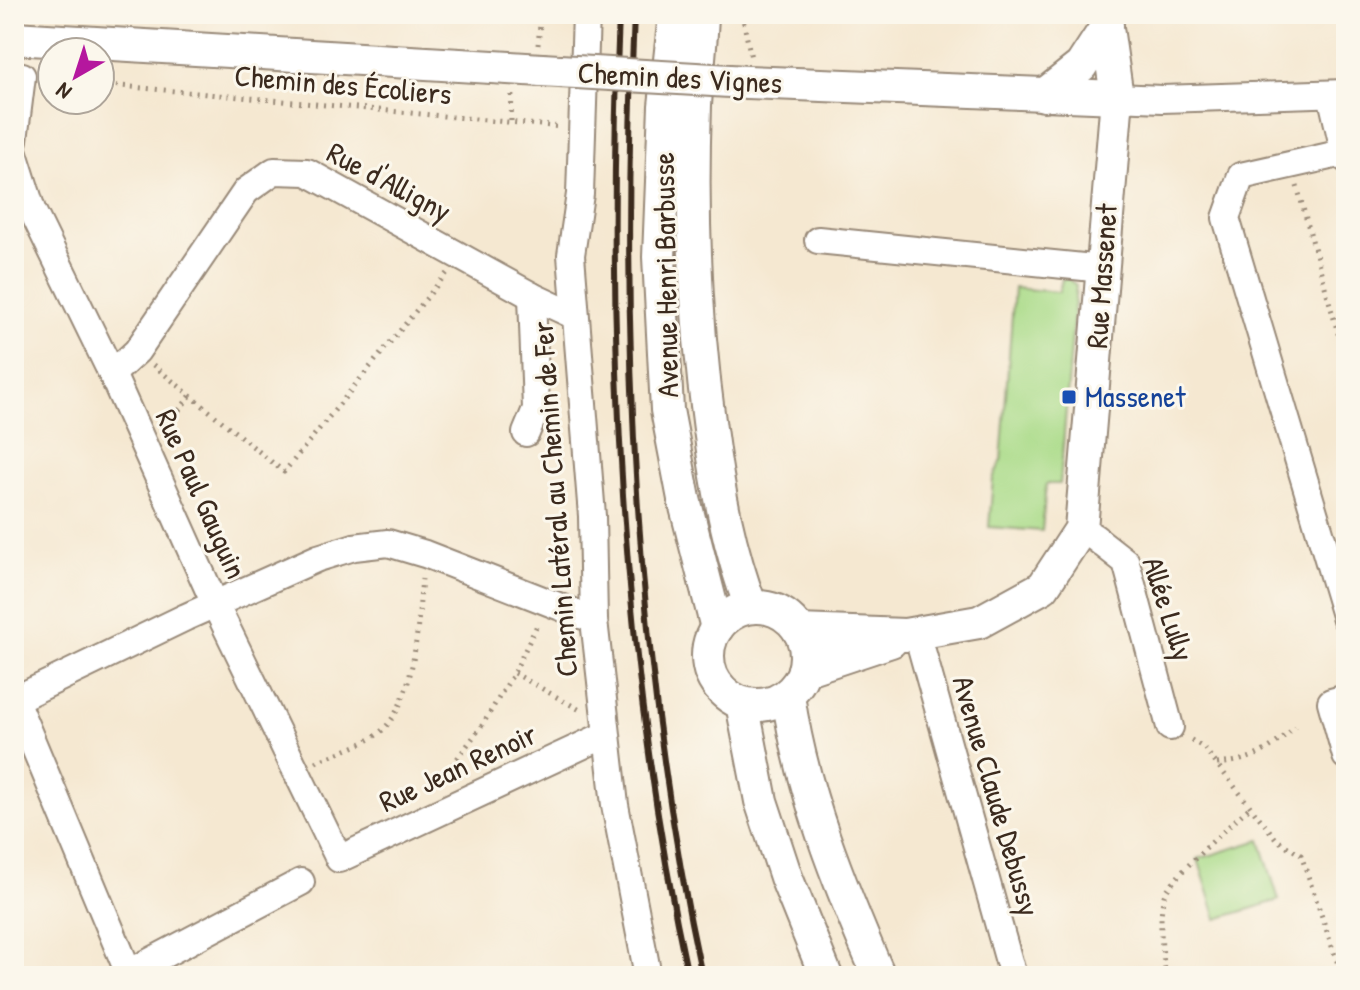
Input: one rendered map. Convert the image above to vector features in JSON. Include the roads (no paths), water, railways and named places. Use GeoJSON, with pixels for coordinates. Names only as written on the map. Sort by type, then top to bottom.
{"type":"FeatureCollection","features":[{"type":"Feature","properties":{"kind":"main road","name":"Avenue Henri Barbusse"},"geometry":{"type":"LineString","coordinates":[[675,14],[665,106],[659,257],[667,410],[684,499],[717,628]]}},
{"type":"Feature","properties":{"kind":"main road","name":"Avenue Henri Barbusse"},"geometry":{"type":"LineString","coordinates":[[702,14],[695,133],[693,254],[697,318],[717,482],[735,564],[751,607]]}},
{"type":"Feature","properties":{"kind":"main road","name":"Rue Massenet"},"geometry":{"type":"LineString","coordinates":[[1044,95],[1081,66],[1106,20]]}},
{"type":"Feature","properties":{"kind":"main road","name":"Rue Massenet"},"geometry":{"type":"LineString","coordinates":[[799,631],[911,634],[979,622],[1043,587],[1081,529],[1117,97],[1106,20]]}},
{"type":"Feature","properties":{"kind":"main road","name":"Chemin des Vignes"},"geometry":{"type":"LineString","coordinates":[[14,38],[752,82],[1117,97]]}},
{"type":"Feature","properties":{"kind":"main road"},"geometry":{"type":"LineString","coordinates":[[1044,95],[1112,142]]}},
{"type":"Feature","properties":{"kind":"main road"},"geometry":{"type":"LineString","coordinates":[[796,682],[774,702],[758,705],[742,703],[729,696],[717,685],[710,672],[710,641],[717,628],[726,617],[751,607],[765,607],[779,612],[799,631],[806,656],[796,682],[795,745],[854,918],[879,976]]}},
{"type":"Feature","properties":{"kind":"main road","name":"Rue Massenet"},"geometry":{"type":"LineString","coordinates":[[796,682],[911,634]]}},
{"type":"Feature","properties":{"kind":"main road"},"geometry":{"type":"LineString","coordinates":[[742,703],[761,801],[786,877],[826,976]]}},
{"type":"Feature","properties":{"kind":"street","name":"Chemin Latéral au Chemin de Fer"},"geometry":{"type":"LineString","coordinates":[[586,14],[580,194],[571,255],[592,516],[596,739],[615,805],[643,974]]}},
{"type":"Feature","properties":{"kind":"street"},"geometry":{"type":"LineString","coordinates":[[14,140],[22,76]]}},
{"type":"Feature","properties":{"kind":"street","name":"Chemin des Vignes"},"geometry":{"type":"LineString","coordinates":[[1117,97],[1162,99],[1338,94]]}},
{"type":"Feature","properties":{"kind":"street"},"geometry":{"type":"LineString","coordinates":[[1338,94],[1344,156],[1241,176],[1226,218],[1346,619]]}},
{"type":"Feature","properties":{"kind":"street","name":"Rue Paul Gauguin"},"geometry":{"type":"LineString","coordinates":[[14,153],[32,210],[112,374],[215,604],[339,859]]}},
{"type":"Feature","properties":{"kind":"street","name":"Rue d'Alligny"},"geometry":{"type":"LineString","coordinates":[[112,374],[137,351],[246,191],[274,171],[307,172],[532,296],[575,316]]}},
{"type":"Feature","properties":{"kind":"street"},"geometry":{"type":"LineString","coordinates":[[818,240],[1103,269]]}},
{"type":"Feature","properties":{"kind":"street"},"geometry":{"type":"LineString","coordinates":[[526,433],[536,409],[532,296]]}},
{"type":"Feature","properties":{"kind":"street","name":"Allée Lully"},"geometry":{"type":"LineString","coordinates":[[1081,529],[1126,562],[1170,727]]}},
{"type":"Feature","properties":{"kind":"street"},"geometry":{"type":"LineString","coordinates":[[301,882],[127,975],[14,699],[215,604],[318,558],[354,547],[388,543],[425,554],[594,620]]}},
{"type":"Feature","properties":{"kind":"street","name":"Avenue Claude Debussy"},"geometry":{"type":"LineString","coordinates":[[911,634],[1013,976]]}},
{"type":"Feature","properties":{"kind":"street"},"geometry":{"type":"LineString","coordinates":[[1346,698],[1331,702],[1346,756]]}},
{"type":"Feature","properties":{"kind":"street","name":"Rue Jean Renoir"},"geometry":{"type":"LineString","coordinates":[[339,859],[596,739]]}},
{"type":"Feature","properties":{"kind":"railway"},"geometry":{"type":"LineString","coordinates":[[619,14],[615,255],[623,497],[647,738],[665,857],[688,976]]}},
{"type":"Feature","properties":{"kind":"railway"},"geometry":{"type":"LineString","coordinates":[[634,14],[629,255],[637,497],[661,738],[679,857],[702,976]]}},
{"type":"Feature","properties":{"kind":"place","name":"Massenet"},"geometry":{"type":"Point","coordinates":[1069,397]}}]}
